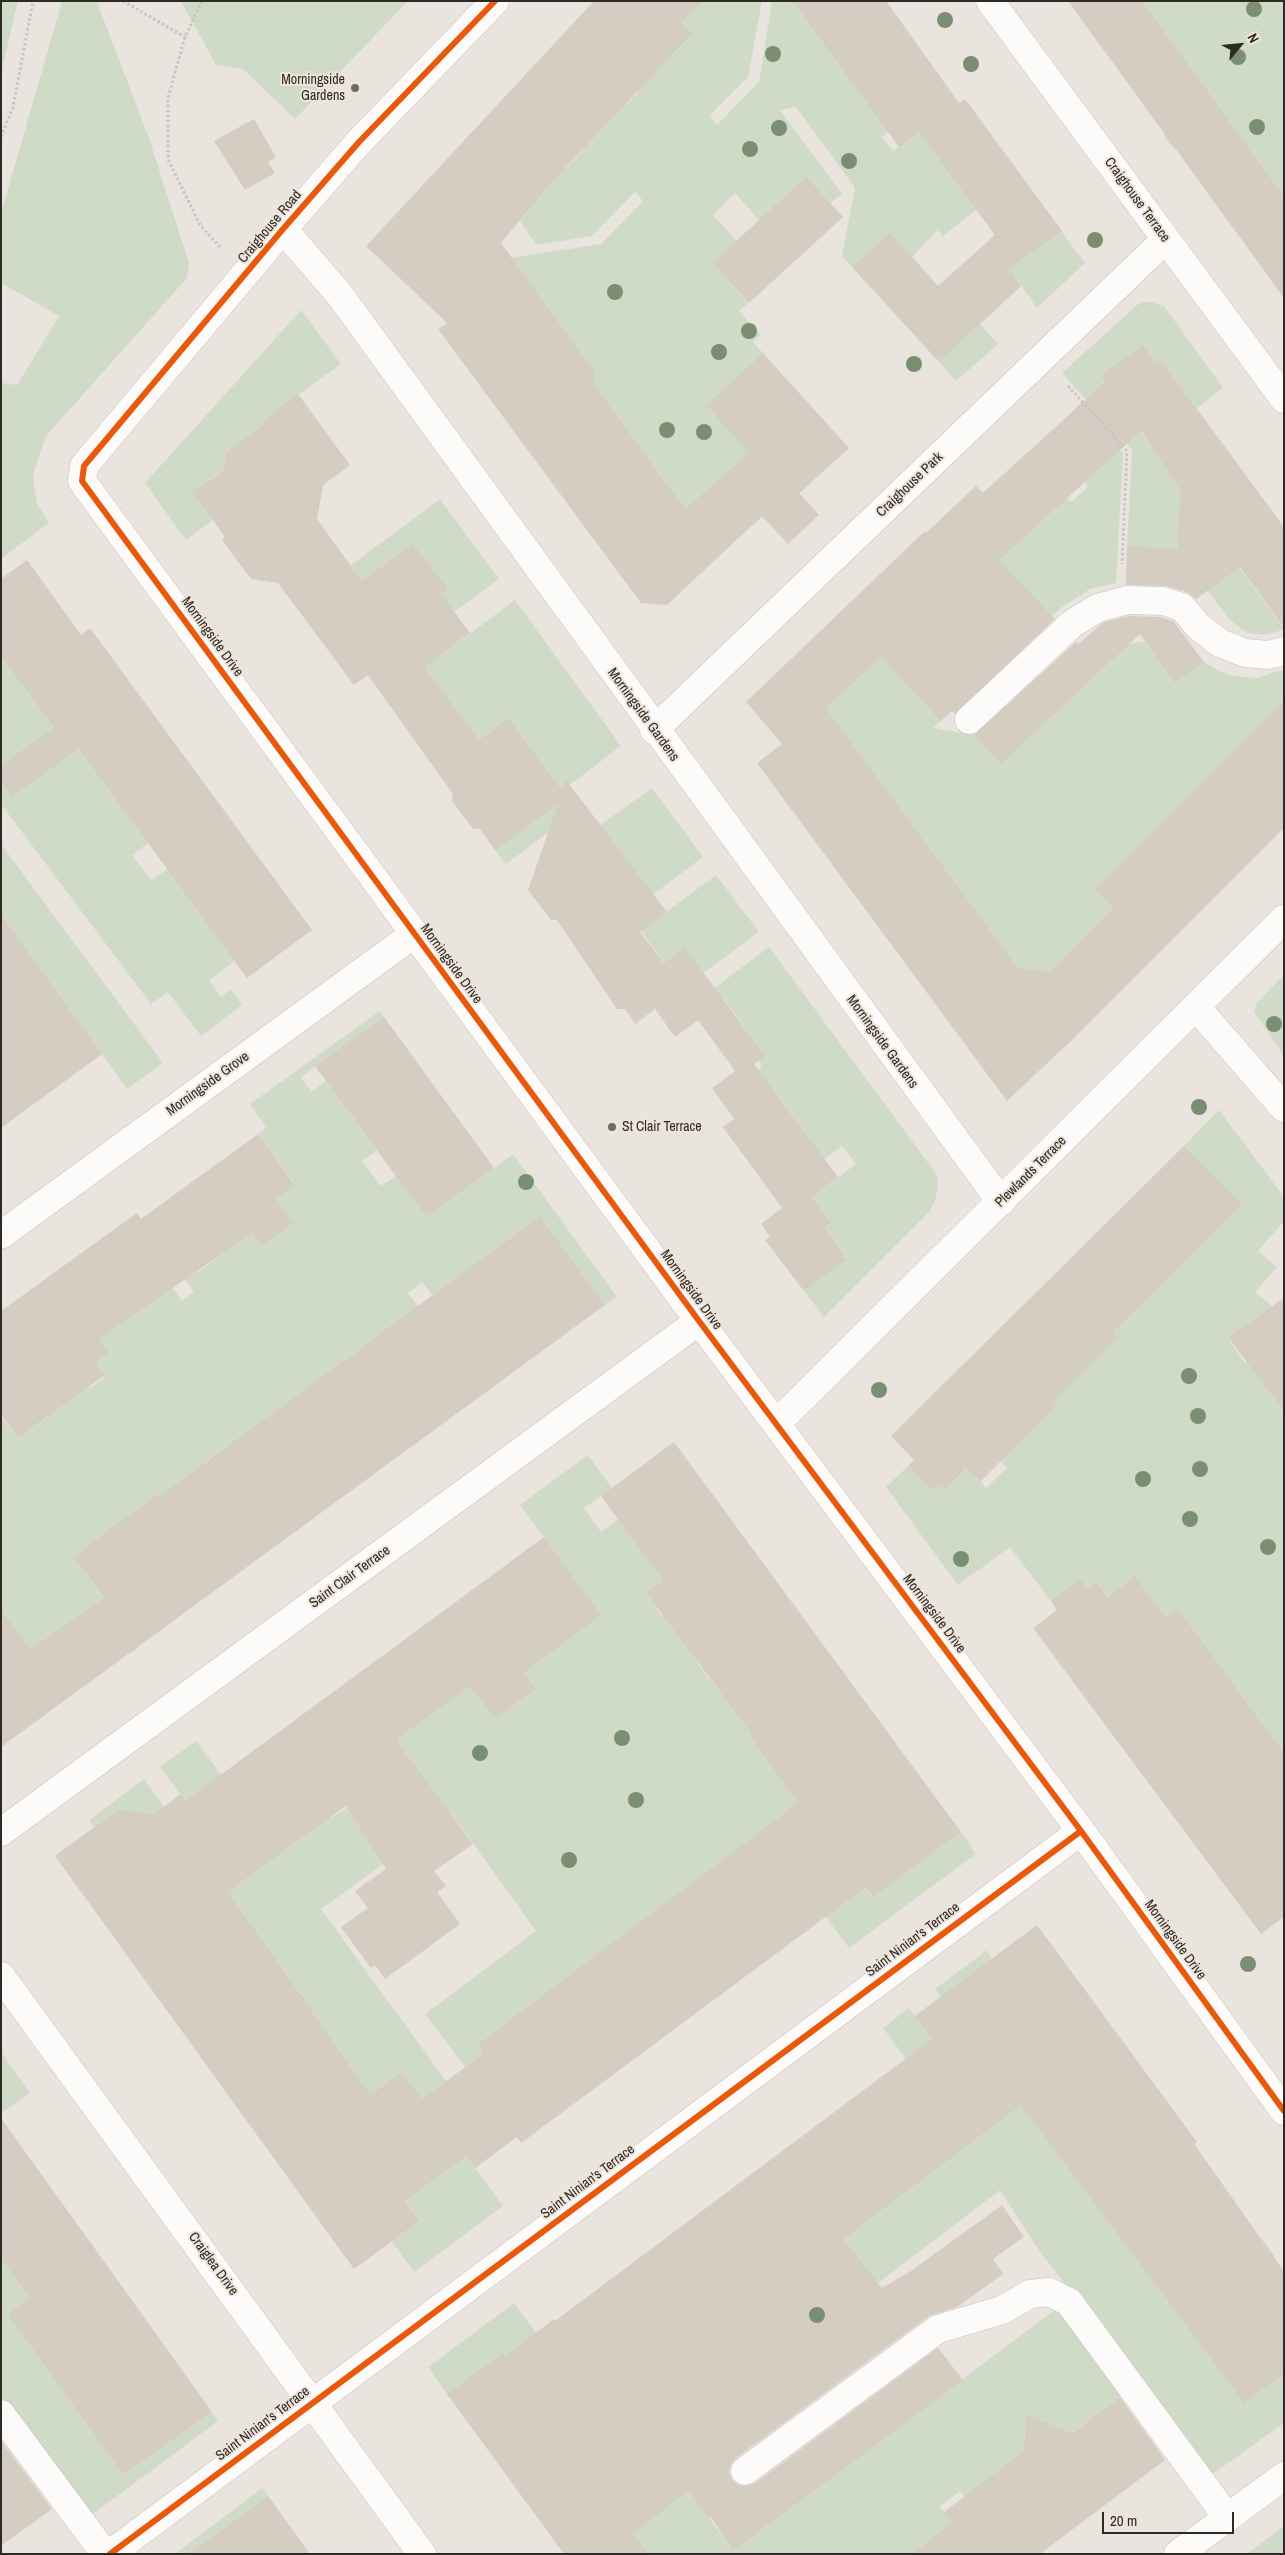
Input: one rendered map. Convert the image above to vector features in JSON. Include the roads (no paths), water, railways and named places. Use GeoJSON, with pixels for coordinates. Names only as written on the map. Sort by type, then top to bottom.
{"type":"FeatureCollection","features":[{"type":"Feature","properties":{"kind":"street","name":"Craighouse Road"},"geometry":{"type":"LineString","coordinates":[[82,481],[84,466],[246,276],[283,229],[360,142],[495,1]]}},
{"type":"Feature","properties":{"kind":"street","name":"Craighouse Terrace"},"geometry":{"type":"LineString","coordinates":[[990,1],[1284,399]]}},
{"type":"Feature","properties":{"kind":"street","name":"Morningside Gardens"},"geometry":{"type":"LineString","coordinates":[[283,229],[339,294],[654,730],[1000,1202]]}},
{"type":"Feature","properties":{"kind":"street","name":"Craighouse Park"},"geometry":{"type":"LineString","coordinates":[[654,730],[1166,239]]}},
{"type":"Feature","properties":{"kind":"street","name":"Morningside Drive"},"geometry":{"type":"LineString","coordinates":[[82,481],[699,1321],[1081,1831],[1284,2111]]}},
{"type":"Feature","properties":{"kind":"street"},"geometry":{"type":"LineString","coordinates":[[969,720],[1072,623],[1098,608],[1120,602],[1144,599],[1163,600],[1182,607],[1199,627],[1220,643],[1245,653],[1268,655],[1284,650]]}},
{"type":"Feature","properties":{"kind":"street","name":"Plewlands Terrace"},"geometry":{"type":"LineString","coordinates":[[776,1424],[1284,919]]}},
{"type":"Feature","properties":{"kind":"street","name":"Morningside Grove"},"geometry":{"type":"LineString","coordinates":[[1,1235],[414,934]]}},
{"type":"Feature","properties":{"kind":"street"},"geometry":{"type":"LineString","coordinates":[[1196,1007],[1284,1108]]}},
{"type":"Feature","properties":{"kind":"street","name":"Saint Clair Terrace"},"geometry":{"type":"LineString","coordinates":[[1,1832],[699,1321]]}},
{"type":"Feature","properties":{"kind":"street","name":"Saint Ninian's Terrace"},"geometry":{"type":"LineString","coordinates":[[110,2554],[1081,1831]]}},
{"type":"Feature","properties":{"kind":"street","name":"Craiglea Drive"},"geometry":{"type":"LineString","coordinates":[[1,1976],[422,2554]]}},
{"type":"Feature","properties":{"kind":"street"},"geometry":{"type":"LineString","coordinates":[[744,2471],[938,2329],[1002,2310],[1030,2294],[1050,2292],[1069,2302],[1227,2517]]}},
{"type":"Feature","properties":{"kind":"street"},"geometry":{"type":"LineString","coordinates":[[1,2414],[105,2554]]}},
{"type":"Feature","properties":{"kind":"street"},"geometry":{"type":"LineString","coordinates":[[1178,2554],[1284,2476]]}},
{"type":"Feature","properties":{"kind":"place","name":"Morningside Gardens"},"geometry":{"type":"Point","coordinates":[355,88]}},
{"type":"Feature","properties":{"kind":"place","name":"St Clair Terrace"},"geometry":{"type":"Point","coordinates":[612,1127]}}]}
